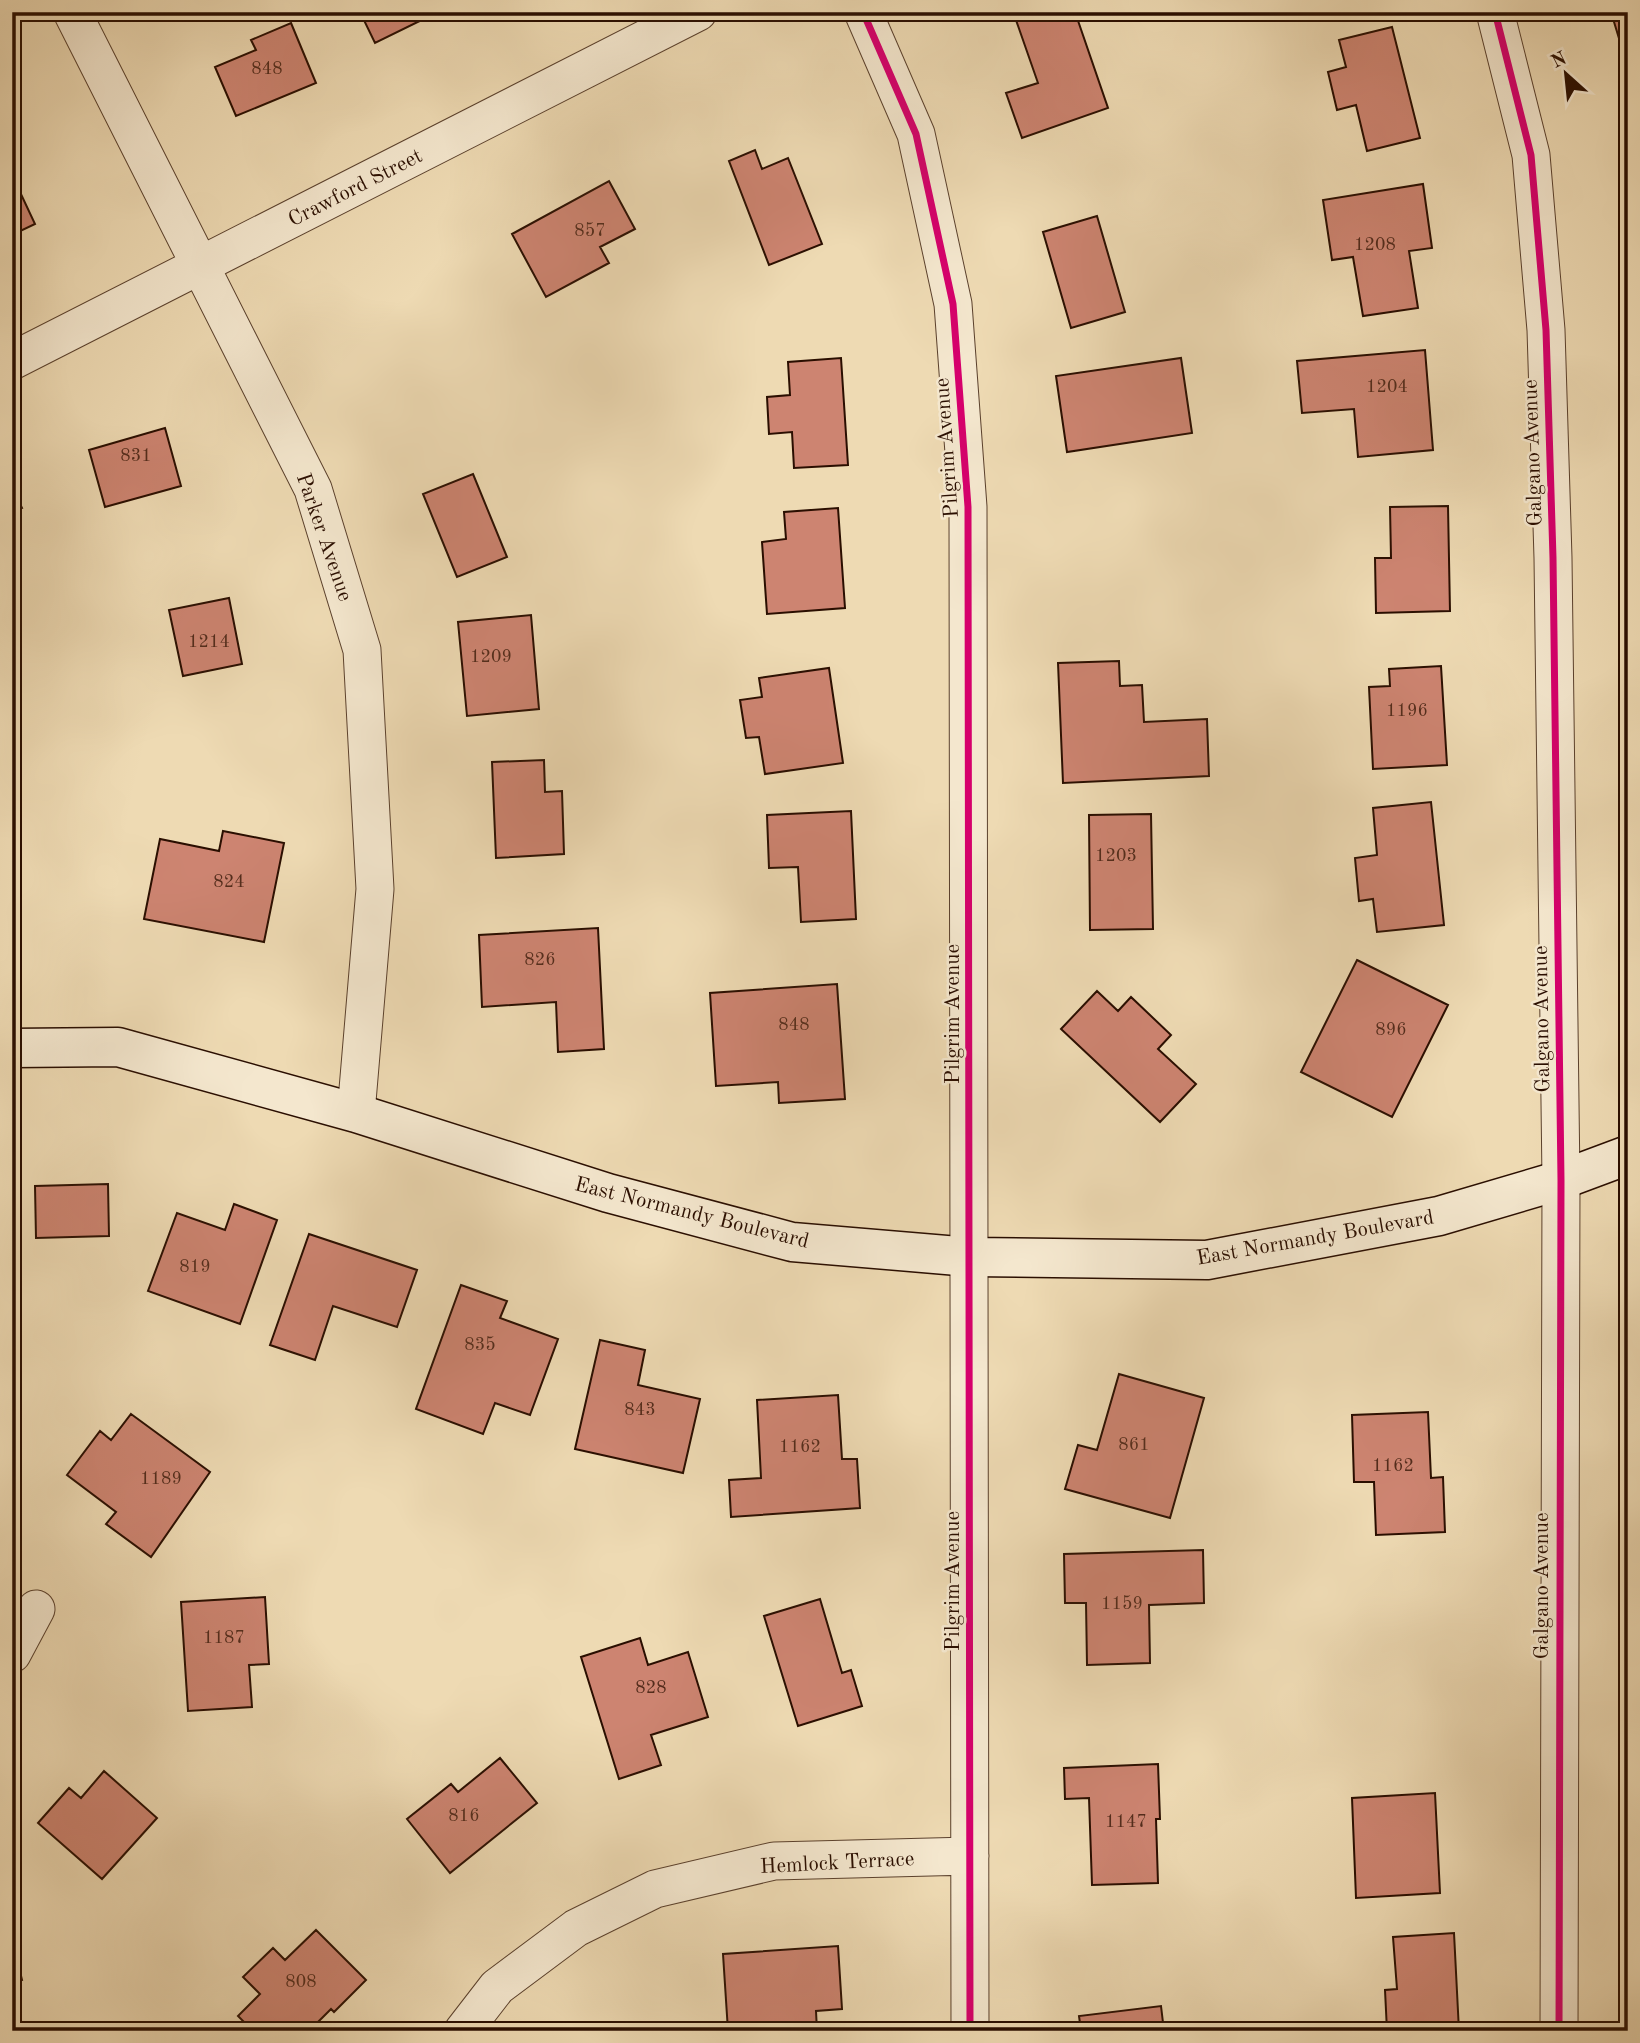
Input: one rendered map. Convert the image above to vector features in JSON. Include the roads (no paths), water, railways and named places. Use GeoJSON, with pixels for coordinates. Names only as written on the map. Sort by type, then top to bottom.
{"type":"FeatureCollection","features":[{"type":"Feature","properties":{"kind":"street","name":"Parker Avenue"},"geometry":{"type":"LineString","coordinates":[[72,12],[313,489],[362,650],[376,889],[356,1113]]}},
{"type":"Feature","properties":{"kind":"street","name":"Crawford Street"},"geometry":{"type":"LineString","coordinates":[[12,361],[698,12]]}},
{"type":"Feature","properties":{"kind":"street","name":"Pilgrim Avenue"},"geometry":{"type":"LineString","coordinates":[[863,12],[916,134],[953,304],[968,507],[970,2031]]}},
{"type":"Feature","properties":{"kind":"street","name":"Galgano Avenue"},"geometry":{"type":"LineString","coordinates":[[1495,12],[1531,155],[1546,330],[1553,558],[1561,1180],[1559,2031]]}},
{"type":"Feature","properties":{"kind":"street","name":"East Normandy Boulevard"},"geometry":{"type":"LineString","coordinates":[[12,1048],[118,1047],[356,1113],[608,1193],[792,1242],[970,1257],[1207,1260],[1439,1216],[1561,1180],[1628,1155]]}},
{"type":"Feature","properties":{"kind":"street"},"geometry":{"type":"LineString","coordinates":[[12,1654],[36,1609]]}},
{"type":"Feature","properties":{"kind":"street","name":"Hemlock Terrace"},"geometry":{"type":"LineString","coordinates":[[463,2031],[497,1987],[576,1928],[655,1889],[774,1861],[970,1856]]}}]}
